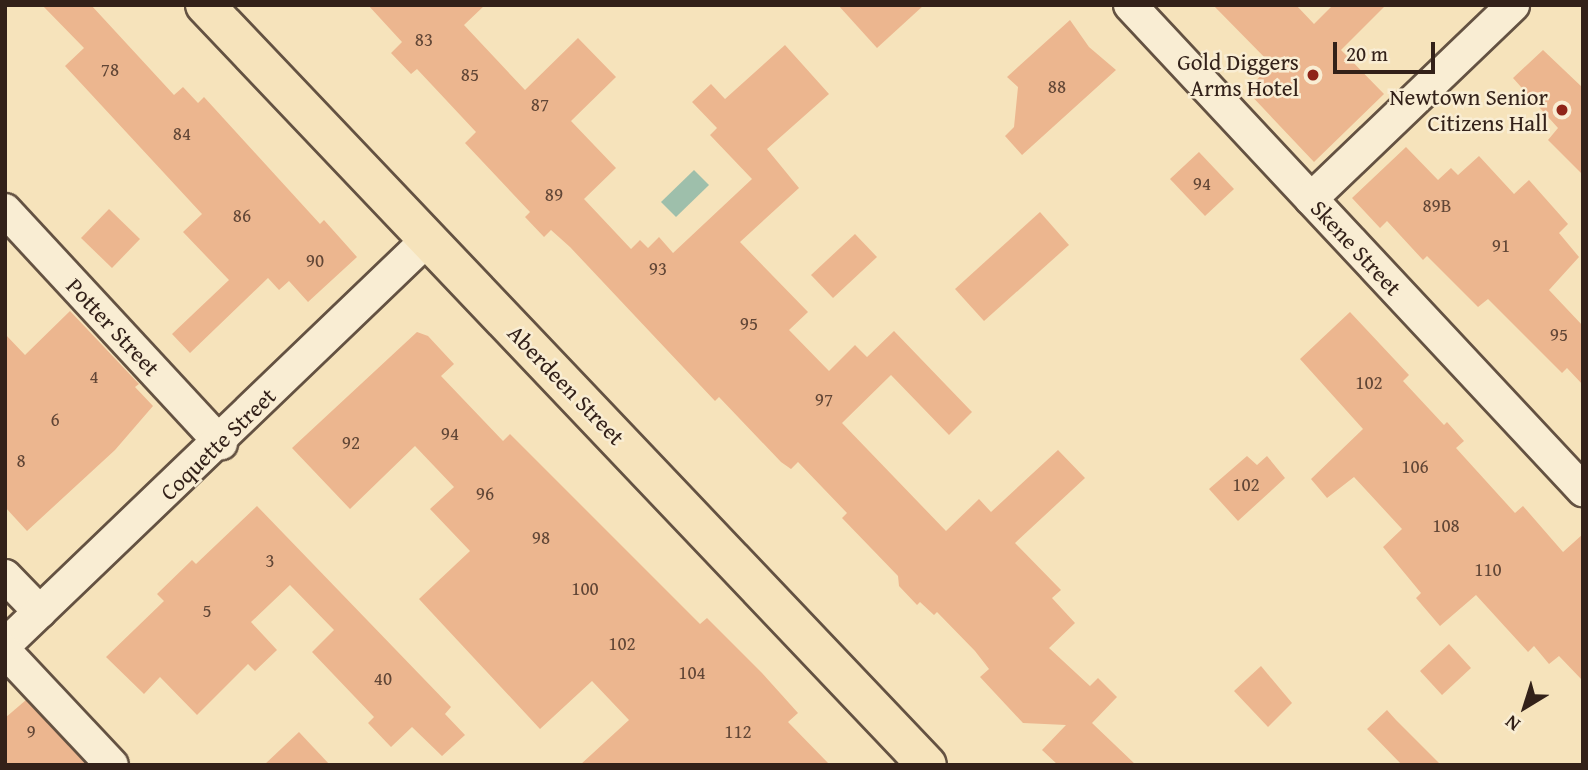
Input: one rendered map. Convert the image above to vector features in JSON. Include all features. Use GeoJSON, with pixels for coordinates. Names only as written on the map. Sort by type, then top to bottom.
{"type":"FeatureCollection","features":[{"type":"Feature","properties":{"kind":"main road","name":"Aberdeen Street"},"geometry":{"type":"LineString","coordinates":[[205,5],[927,765]]}},
{"type":"Feature","properties":{"kind":"street","name":"Skene Street"},"geometry":{"type":"LineString","coordinates":[[1130,5],[1583,490]]}},
{"type":"Feature","properties":{"kind":"street"},"geometry":{"type":"LineString","coordinates":[[1311,199],[1513,5]]}},
{"type":"Feature","properties":{"kind":"street","name":"Potter Street"},"geometry":{"type":"LineString","coordinates":[[5,210],[221,443]]}},
{"type":"Feature","properties":{"kind":"street","name":"Coquette Street"},"geometry":{"type":"LineString","coordinates":[[5,648],[221,443],[428,239]]}},
{"type":"Feature","properties":{"kind":"street"},"geometry":{"type":"LineString","coordinates":[[5,576],[40,612]]}},
{"type":"Feature","properties":{"kind":"street"},"geometry":{"type":"LineString","coordinates":[[5,648],[112,765]]}},
{"type":"Feature","properties":{"kind":"shaded area"},"geometry":{"type":"Polygon","coordinates":[[[694,170],[709,185],[676,217],[661,202],[694,170]]]}},
{"type":"Feature","properties":{"kind":"building"},"geometry":{"type":"Polygon","coordinates":[[[42,5],[91,5],[174,95],[183,87],[198,103],[204,97],[320,224],[324,220],[357,257],[308,302],[289,281],[279,290],[268,278],[190,353],[172,334],[229,280],[183,232],[202,214],[65,66],[84,48],[42,5]]]}},
{"type":"Feature","properties":{"kind":"building"},"geometry":{"type":"Polygon","coordinates":[[[368,5],[485,5],[464,25],[525,90],[578,38],[616,77],[571,121],[616,168],[584,199],[631,249],[640,240],[648,248],[659,237],[673,253],[752,179],[710,135],[717,128],[692,102],[711,84],[725,99],[785,45],[829,94],[767,149],[799,188],[740,242],[808,312],[789,330],[829,371],[855,345],[867,357],[894,331],[972,412],[949,435],[891,375],[842,423],[946,531],[979,499],[991,512],[1058,450],[1085,478],[1015,543],[1061,590],[1052,598],[1075,623],[1049,648],[1090,686],[1098,678],[1117,697],[1092,723],[1136,765],[1058,765],[1042,750],[1066,725],[1023,723],[980,677],[989,669],[975,651],[937,612],[934,615],[920,602],[917,605],[899,586],[898,576],[842,518],[847,513],[798,462],[791,469],[781,462],[719,397],[715,401],[570,247],[551,230],[544,237],[525,217],[530,212],[465,143],[476,132],[417,69],[411,74],[391,53],[402,42],[368,5]]]}},
{"type":"Feature","properties":{"kind":"building"},"geometry":{"type":"Polygon","coordinates":[[[838,5],[924,5],[877,48],[838,5]]]}},
{"type":"Feature","properties":{"kind":"building","name":"Gold Diggers Arms Hotel"},"geometry":{"type":"Polygon","coordinates":[[[1213,5],[1296,5],[1314,24],[1333,5],[1386,5],[1341,50],[1384,94],[1314,162],[1246,90],[1272,65],[1213,5]]]}},
{"type":"Feature","properties":{"kind":"building"},"geometry":{"type":"Polygon","coordinates":[[[1070,20],[1089,47],[1116,70],[1022,155],[1005,136],[1014,127],[1018,87],[1007,77],[1070,20]]]}},
{"type":"Feature","properties":{"kind":"building","name":"Newtown Senior Citizens Hall"},"geometry":{"type":"Polygon","coordinates":[[[1543,50],[1583,88],[1583,175],[1548,140],[1558,128],[1513,78],[1543,50]]]}},
{"type":"Feature","properties":{"kind":"building"},"geometry":{"type":"Polygon","coordinates":[[[1406,147],[1438,180],[1451,168],[1458,175],[1479,156],[1514,194],[1529,180],[1568,224],[1559,233],[1579,257],[1549,290],[1583,326],[1583,385],[1567,368],[1562,373],[1488,299],[1478,307],[1427,256],[1423,260],[1387,221],[1380,228],[1352,198],[1406,147]]]}},
{"type":"Feature","properties":{"kind":"building"},"geometry":{"type":"Polygon","coordinates":[[[1199,152],[1234,189],[1205,216],[1170,179],[1199,152]]]}},
{"type":"Feature","properties":{"kind":"building"},"geometry":{"type":"Polygon","coordinates":[[[109,209],[140,239],[112,268],[81,238],[109,209]]]}},
{"type":"Feature","properties":{"kind":"building"},"geometry":{"type":"Polygon","coordinates":[[[1040,212],[1069,245],[984,321],[955,289],[1040,212]]]}},
{"type":"Feature","properties":{"kind":"building"},"geometry":{"type":"Polygon","coordinates":[[[855,234],[877,257],[833,298],[811,275],[855,234]]]}},
{"type":"Feature","properties":{"kind":"building"},"geometry":{"type":"Polygon","coordinates":[[[70,311],[139,384],[135,387],[153,406],[115,450],[27,531],[5,507],[5,334],[25,355],[70,311]]]}},
{"type":"Feature","properties":{"kind":"building"},"geometry":{"type":"Polygon","coordinates":[[[1350,312],[1409,375],[1403,381],[1444,425],[1447,422],[1464,441],[1456,448],[1515,513],[1523,506],[1563,552],[1583,534],[1583,681],[1559,656],[1549,664],[1534,646],[1528,652],[1476,595],[1440,626],[1416,598],[1421,593],[1383,547],[1402,529],[1354,477],[1327,498],[1311,479],[1363,429],[1300,359],[1350,312]]]}},
{"type":"Feature","properties":{"kind":"building"},"geometry":{"type":"Polygon","coordinates":[[[417,332],[428,336],[454,364],[441,376],[503,441],[510,434],[700,624],[707,618],[762,673],[798,713],[788,722],[830,765],[580,765],[629,720],[592,681],[540,729],[419,599],[470,551],[430,509],[454,487],[415,446],[350,509],[292,448],[417,332]]]}},
{"type":"Feature","properties":{"kind":"building"},"geometry":{"type":"Polygon","coordinates":[[[1247,456],[1257,465],[1267,456],[1285,478],[1238,521],[1209,489],[1247,456]]]}},
{"type":"Feature","properties":{"kind":"building"},"geometry":{"type":"Polygon","coordinates":[[[257,506],[451,707],[445,714],[465,735],[442,756],[412,727],[391,747],[368,723],[374,717],[312,652],[334,630],[290,585],[251,622],[277,650],[255,671],[248,664],[197,715],[160,677],[144,694],[106,657],[164,601],[157,594],[192,560],[196,564],[257,506]]]}},
{"type":"Feature","properties":{"kind":"building"},"geometry":{"type":"Polygon","coordinates":[[[1449,644],[1471,668],[1442,695],[1420,671],[1449,644]]]}},
{"type":"Feature","properties":{"kind":"building"},"geometry":{"type":"Polygon","coordinates":[[[1261,666],[1292,703],[1268,727],[1234,691],[1261,666]]]}},
{"type":"Feature","properties":{"kind":"building"},"geometry":{"type":"Polygon","coordinates":[[[26,700],[87,765],[5,765],[5,718],[26,700]]]}},
{"type":"Feature","properties":{"kind":"building"},"geometry":{"type":"Polygon","coordinates":[[[1387,710],[1441,765],[1402,765],[1367,729],[1387,710]]]}},
{"type":"Feature","properties":{"kind":"building"},"geometry":{"type":"Polygon","coordinates":[[[299,732],[330,765],[264,765],[299,732]]]}},
{"type":"Feature","properties":{"kind":"place","name":"Gold Diggers Arms Hotel"},"geometry":{"type":"Point","coordinates":[1313,75]}},
{"type":"Feature","properties":{"kind":"place","name":"Newtown Senior Citizens Hall"},"geometry":{"type":"Point","coordinates":[1562,110]}}]}
